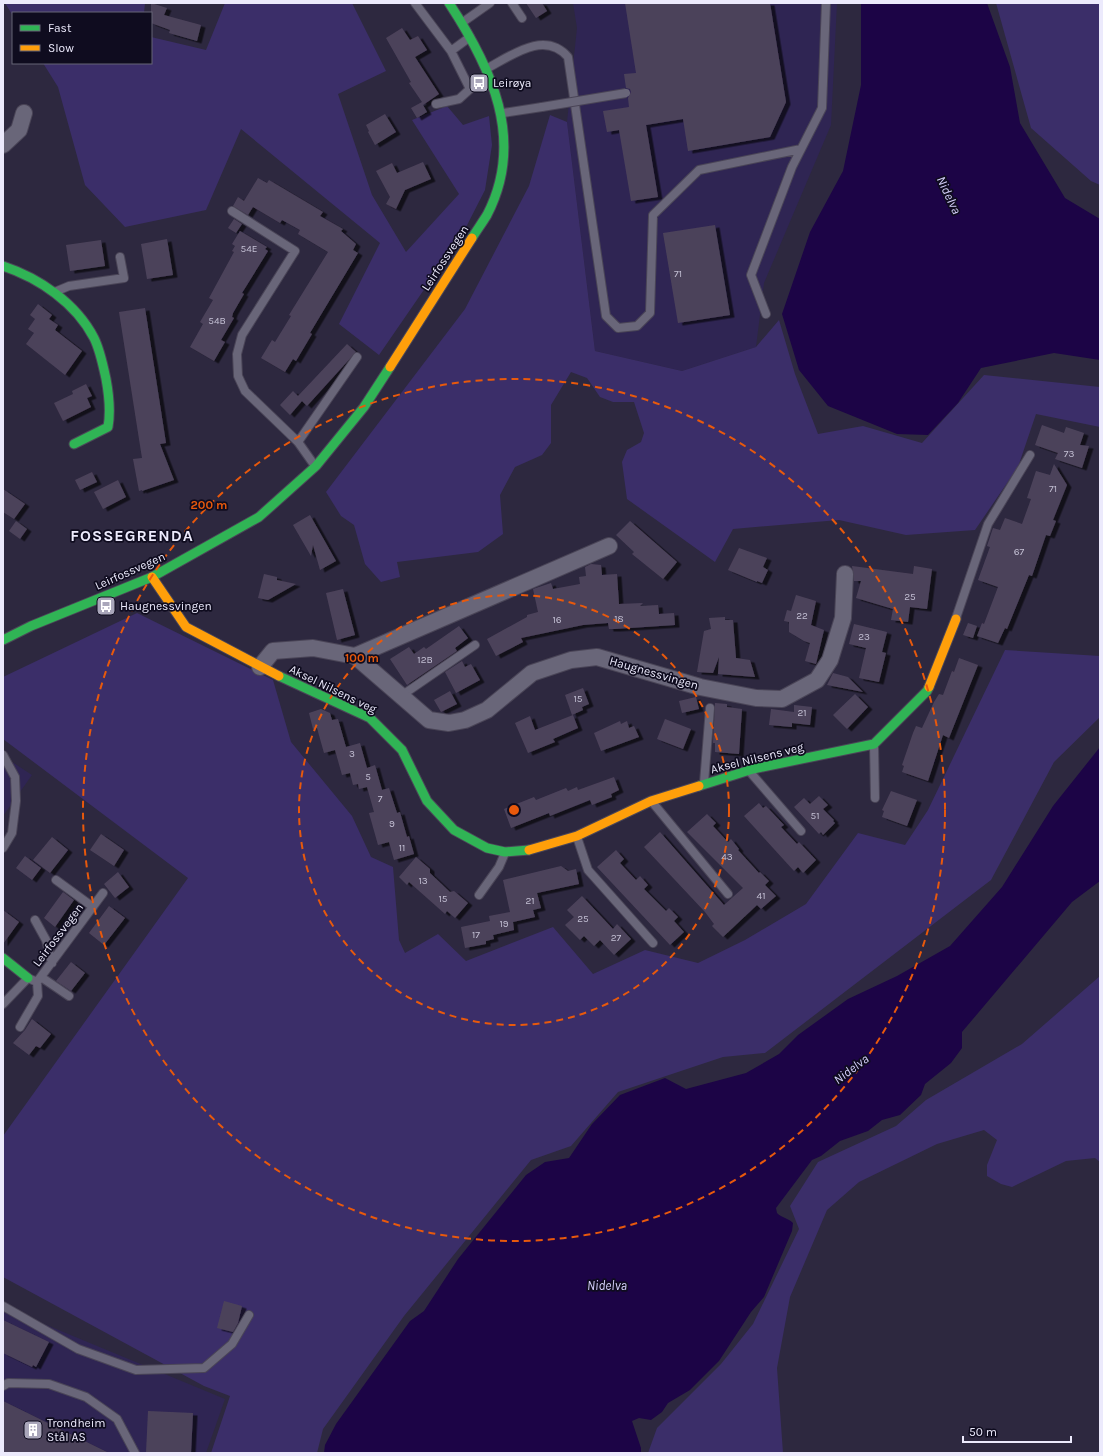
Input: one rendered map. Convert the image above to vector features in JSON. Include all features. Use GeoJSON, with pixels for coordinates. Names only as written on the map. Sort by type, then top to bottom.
{"type":"FeatureCollection","features":[{"type":"Feature","properties":{"kind":"street","name":"Leirfossvegen"},"geometry":{"type":"LineString","coordinates":[[3,640],[31,626],[152,577],[259,517],[316,466],[364,407],[487,214],[498,185],[504,147],[503,113],[487,68],[449,3]]}},
{"type":"Feature","properties":{"kind":"street"},"geometry":{"type":"LineString","coordinates":[[3,145],[19,130],[24,113]]}},
{"type":"Feature","properties":{"kind":"street"},"geometry":{"type":"LineString","coordinates":[[3,266],[27,275],[54,293],[77,314],[94,338],[101,357],[110,409],[108,427],[74,444]]}},
{"type":"Feature","properties":{"kind":"street"},"geometry":{"type":"LineString","coordinates":[[260,667],[273,651],[313,648],[355,656],[609,546]]}},
{"type":"Feature","properties":{"kind":"street","name":"Haugnessvingen"},"geometry":{"type":"LineString","coordinates":[[355,656],[429,720],[449,723],[465,720],[487,710],[532,673],[571,660],[597,657],[700,687],[756,698],[782,699],[817,680],[830,660],[843,618],[845,574]]}},
{"type":"Feature","properties":{"kind":"street","name":"Aksel Nilsens veg"},"geometry":{"type":"LineString","coordinates":[[152,577],[186,627],[260,667],[370,718],[402,750],[427,802],[454,830],[487,848],[505,852],[527,851],[577,836],[651,800],[748,770],[874,744]]}},
{"type":"Feature","properties":{"kind":"street"},"geometry":{"type":"LineString","coordinates":[[874,744],[927,691],[956,619]]}},
{"type":"Feature","properties":{"kind":"street","name":"Leirfossvegen"},"geometry":{"type":"LineString","coordinates":[[3,958],[28,978]]}},
{"type":"Feature","properties":{"kind":"lane"},"geometry":{"type":"LineString","coordinates":[[415,3],[451,51],[470,89],[459,99],[436,104]]}},
{"type":"Feature","properties":{"kind":"lane"},"geometry":{"type":"LineString","coordinates":[[462,23],[490,3]]}},
{"type":"Feature","properties":{"kind":"lane"},"geometry":{"type":"LineString","coordinates":[[512,3],[522,18]]}},
{"type":"Feature","properties":{"kind":"lane"},"geometry":{"type":"LineString","coordinates":[[766,314],[751,275],[792,167],[822,108],[826,3]]}},
{"type":"Feature","properties":{"kind":"lane"},"geometry":{"type":"LineString","coordinates":[[451,51],[470,37]]}},
{"type":"Feature","properties":{"kind":"lane"},"geometry":{"type":"LineString","coordinates":[[487,68],[519,50],[536,45],[552,46],[563,51],[568,57],[606,316],[618,328],[637,326],[650,313],[653,215],[699,170],[801,149]]}},
{"type":"Feature","properties":{"kind":"lane"},"geometry":{"type":"LineString","coordinates":[[503,113],[626,93]]}},
{"type":"Feature","properties":{"kind":"lane"},"geometry":{"type":"LineString","coordinates":[[232,211],[294,251],[242,335],[238,354],[238,376],[245,391],[298,442],[316,466]]}},
{"type":"Feature","properties":{"kind":"lane"},"geometry":{"type":"LineString","coordinates":[[54,293],[69,286],[124,278],[120,257]]}},
{"type":"Feature","properties":{"kind":"lane"},"geometry":{"type":"LineString","coordinates":[[298,442],[357,357]]}},
{"type":"Feature","properties":{"kind":"lane"},"geometry":{"type":"LineString","coordinates":[[956,619],[988,524],[1030,455]]}},
{"type":"Feature","properties":{"kind":"lane"},"geometry":{"type":"LineString","coordinates":[[401,696],[476,645]]}},
{"type":"Feature","properties":{"kind":"lane"},"geometry":{"type":"LineString","coordinates":[[704,784],[710,708]]}},
{"type":"Feature","properties":{"kind":"lane"},"geometry":{"type":"LineString","coordinates":[[874,744],[875,798]]}},
{"type":"Feature","properties":{"kind":"lane"},"geometry":{"type":"LineString","coordinates":[[3,755],[15,777],[16,801],[12,833],[3,848]]}},
{"type":"Feature","properties":{"kind":"lane"},"geometry":{"type":"LineString","coordinates":[[748,770],[801,830]]}},
{"type":"Feature","properties":{"kind":"lane"},"geometry":{"type":"LineString","coordinates":[[651,800],[728,894]]}},
{"type":"Feature","properties":{"kind":"lane"},"geometry":{"type":"LineString","coordinates":[[577,836],[588,870],[653,943]]}},
{"type":"Feature","properties":{"kind":"lane"},"geometry":{"type":"LineString","coordinates":[[479,895],[499,867],[505,852]]}},
{"type":"Feature","properties":{"kind":"lane"},"geometry":{"type":"LineString","coordinates":[[56,880],[93,907]]}},
{"type":"Feature","properties":{"kind":"lane","name":"Leirfossvegen"},"geometry":{"type":"LineString","coordinates":[[3,1004],[28,978],[39,980],[103,893]]}},
{"type":"Feature","properties":{"kind":"lane"},"geometry":{"type":"LineString","coordinates":[[34,920],[46,940],[52,963]]}},
{"type":"Feature","properties":{"kind":"lane"},"geometry":{"type":"LineString","coordinates":[[20,1027],[38,996],[39,980],[70,996]]}},
{"type":"Feature","properties":{"kind":"lane"},"geometry":{"type":"LineString","coordinates":[[3,1306],[78,1350],[136,1370],[204,1368],[232,1344],[249,1315]]}},
{"type":"Feature","properties":{"kind":"lane"},"geometry":{"type":"LineString","coordinates":[[5,1382],[49,1384],[86,1397],[117,1418],[135,1453]]}},
{"type":"Feature","properties":{"kind":"shaded area"},"geometry":{"type":"Polygon","coordinates":[[[5,3],[145,3],[144,12],[12,12],[12,14],[5,3]]]}},
{"type":"Feature","properties":{"kind":"shaded area"},"geometry":{"type":"Polygon","coordinates":[[[225,3],[352,3],[386,71],[338,94],[372,195],[406,252],[459,194],[412,120],[447,106],[463,125],[489,116],[492,145],[485,190],[463,233],[379,355],[339,324],[380,243],[241,129],[206,210],[125,227],[85,185],[58,87],[44,64],[152,64],[152,37],[206,50],[225,3]]]}},
{"type":"Feature","properties":{"kind":"shaded area"},"geometry":{"type":"Polygon","coordinates":[[[573,3],[837,3],[831,125],[764,283],[756,347],[682,371],[595,351],[567,122],[577,28],[573,3]]]}},
{"type":"Feature","properties":{"kind":"shaded area"},"geometry":{"type":"Polygon","coordinates":[[[996,3],[1100,3],[1100,185],[1091,181],[1031,128],[996,3]]]}},
{"type":"Feature","properties":{"kind":"shaded area"},"geometry":{"type":"Polygon","coordinates":[[[550,115],[567,122],[595,351],[682,371],[756,347],[779,320],[795,374],[818,434],[863,426],[922,443],[984,375],[1100,387],[1100,427],[1036,414],[1018,467],[975,530],[906,535],[839,520],[733,529],[715,562],[627,499],[622,462],[627,450],[641,442],[644,433],[634,402],[613,402],[600,397],[587,378],[571,372],[551,405],[551,443],[542,455],[515,467],[500,495],[503,534],[478,552],[397,562],[400,577],[381,582],[365,564],[354,525],[341,516],[326,492],[465,309],[529,186],[550,115]]]}},
{"type":"Feature","properties":{"kind":"shaded area"},"geometry":{"type":"Polygon","coordinates":[[[137,613],[273,680],[291,742],[352,816],[371,857],[393,867],[399,940],[405,953],[438,934],[466,961],[553,927],[593,974],[645,950],[698,963],[745,940],[806,904],[858,833],[905,845],[928,810],[1005,650],[1100,656],[1100,717],[1054,762],[991,880],[765,1053],[723,1057],[618,1092],[571,1146],[531,1160],[404,1316],[323,1429],[317,1453],[211,1453],[230,1396],[204,1386],[3,1277],[3,1136],[188,878],[3,739],[3,677],[137,613]]]}},
{"type":"Feature","properties":{"kind":"shaded area"},"geometry":{"type":"Polygon","coordinates":[[[3,756],[32,775],[3,816],[3,756]]]}},
{"type":"Feature","properties":{"kind":"shaded area"},"geometry":{"type":"Polygon","coordinates":[[[1100,976],[1100,1162],[1095,1158],[1066,1161],[1012,1187],[1001,1184],[987,1176],[987,1165],[997,1140],[984,1130],[937,1144],[859,1182],[827,1210],[790,1297],[777,1368],[783,1453],[648,1453],[657,1428],[721,1364],[753,1324],[799,1229],[790,1206],[818,1162],[896,1126],[926,1100],[1022,1044],[1100,976]]]}},
{"type":"Feature","properties":{"kind":"shaded area"},"geometry":{"type":"Polygon","coordinates":[[[3,1307],[225,1399],[206,1453],[3,1453],[3,1307]]]}},
{"type":"Feature","properties":{"kind":"water","name":"Nidelva"},"geometry":{"type":"Polygon","coordinates":[[[861,3],[987,3],[1010,67],[1020,123],[1065,198],[1100,219],[1100,360],[1054,353],[981,368],[958,403],[928,435],[897,434],[828,406],[799,370],[782,314],[810,232],[843,171],[861,85],[861,3]]]}},
{"type":"Feature","properties":{"kind":"water","name":"Nidelva"},"geometry":{"type":"Polygon","coordinates":[[[1100,747],[1100,881],[1072,902],[962,1032],[962,1048],[951,1063],[925,1084],[921,1095],[900,1115],[882,1120],[868,1131],[840,1141],[821,1156],[812,1160],[776,1208],[777,1213],[793,1223],[792,1231],[764,1297],[751,1312],[719,1361],[690,1390],[668,1403],[662,1412],[651,1420],[639,1418],[632,1421],[641,1448],[641,1453],[324,1453],[325,1445],[336,1424],[410,1321],[424,1311],[458,1259],[526,1175],[545,1162],[569,1158],[592,1124],[620,1095],[665,1078],[686,1089],[746,1073],[779,1054],[798,1035],[848,999],[897,976],[950,946],[1002,887],[1053,806],[1100,747]]]}},
{"type":"Feature","properties":{"kind":"building"},"geometry":{"type":"Polygon","coordinates":[[[151,3],[167,8],[164,15],[201,25],[197,41],[169,33],[170,30],[152,23],[151,3]]]}},
{"type":"Feature","properties":{"kind":"building"},"geometry":{"type":"Polygon","coordinates":[[[526,3],[542,3],[547,11],[536,18],[526,3]]]}},
{"type":"Feature","properties":{"kind":"building"},"geometry":{"type":"Polygon","coordinates":[[[625,3],[770,3],[786,102],[770,137],[688,151],[683,119],[646,125],[658,197],[631,201],[619,130],[607,132],[603,111],[629,107],[628,98],[631,92],[630,89],[626,88],[624,74],[636,73],[625,3]]]}},
{"type":"Feature","properties":{"kind":"building"},"geometry":{"type":"Polygon","coordinates":[[[402,28],[410,40],[418,36],[427,50],[415,57],[439,94],[423,105],[427,112],[417,118],[411,108],[422,102],[409,83],[411,82],[386,38],[402,28]]]}},
{"type":"Feature","properties":{"kind":"building"},"geometry":{"type":"Polygon","coordinates":[[[385,114],[396,132],[375,145],[366,125],[385,114]]]}},
{"type":"Feature","properties":{"kind":"building"},"geometry":{"type":"Polygon","coordinates":[[[423,162],[431,179],[405,190],[396,209],[386,204],[390,197],[376,171],[392,163],[397,173],[423,162]]]}},
{"type":"Feature","properties":{"kind":"building"},"geometry":{"type":"Polygon","coordinates":[[[258,178],[267,183],[269,180],[323,212],[320,216],[343,229],[341,231],[356,244],[353,250],[358,253],[310,333],[312,334],[296,361],[293,359],[285,372],[261,358],[272,340],[275,342],[291,316],[289,315],[328,252],[298,234],[300,230],[282,220],[280,223],[253,207],[248,215],[233,206],[238,197],[244,201],[258,178]]]}},
{"type":"Feature","properties":{"kind":"building"},"geometry":{"type":"Polygon","coordinates":[[[234,219],[242,224],[236,233],[228,228],[234,219]]]}},
{"type":"Feature","properties":{"kind":"building"},"geometry":{"type":"Polygon","coordinates":[[[715,225],[730,315],[678,323],[663,233],[715,225]]]}},
{"type":"Feature","properties":{"kind":"building"},"geometry":{"type":"Polygon","coordinates":[[[240,231],[267,247],[265,249],[268,251],[242,293],[244,294],[233,313],[232,317],[234,318],[221,340],[225,342],[214,361],[190,347],[203,324],[200,322],[213,300],[209,298],[234,252],[232,251],[235,246],[232,244],[240,231]]]}},
{"type":"Feature","properties":{"kind":"building"},"geometry":{"type":"Polygon","coordinates":[[[167,239],[173,275],[147,279],[141,244],[167,239]]]}},
{"type":"Feature","properties":{"kind":"building"},"geometry":{"type":"Polygon","coordinates":[[[101,240],[105,266],[70,271],[66,245],[101,240]]]}},
{"type":"Feature","properties":{"kind":"building"},"geometry":{"type":"Polygon","coordinates":[[[38,304],[52,315],[49,319],[58,325],[55,330],[82,351],[65,375],[26,344],[34,333],[28,329],[35,319],[30,315],[38,304]]]}},
{"type":"Feature","properties":{"kind":"building"},"geometry":{"type":"Polygon","coordinates":[[[145,308],[166,443],[160,444],[174,480],[139,491],[133,459],[142,458],[119,312],[145,308]]]}},
{"type":"Feature","properties":{"kind":"building"},"geometry":{"type":"Polygon","coordinates":[[[347,344],[356,352],[307,406],[302,401],[290,415],[280,405],[293,391],[298,396],[347,344]]]}},
{"type":"Feature","properties":{"kind":"building"},"geometry":{"type":"Polygon","coordinates":[[[86,384],[92,396],[87,398],[91,407],[63,421],[54,403],[73,394],[72,391],[86,384]]]}},
{"type":"Feature","properties":{"kind":"building"},"geometry":{"type":"Polygon","coordinates":[[[1042,425],[1064,433],[1066,427],[1084,433],[1080,445],[1089,446],[1082,468],[1055,459],[1058,453],[1035,445],[1042,425]]]}},
{"type":"Feature","properties":{"kind":"building"},"geometry":{"type":"Polygon","coordinates":[[[1054,464],[1067,485],[1053,520],[1056,521],[1050,536],[1046,535],[1032,576],[1029,575],[1007,629],[1005,628],[998,643],[977,636],[982,623],[984,624],[998,587],[978,580],[990,547],[987,546],[993,528],[1000,530],[1005,518],[1022,524],[1031,499],[1027,498],[1036,471],[1050,475],[1054,464]]]}},
{"type":"Feature","properties":{"kind":"building"},"geometry":{"type":"Polygon","coordinates":[[[92,472],[97,482],[80,490],[75,480],[92,472]]]}},
{"type":"Feature","properties":{"kind":"building"},"geometry":{"type":"Polygon","coordinates":[[[118,480],[126,497],[103,509],[94,492],[118,480]]]}},
{"type":"Feature","properties":{"kind":"building"},"geometry":{"type":"Polygon","coordinates":[[[3,489],[25,504],[14,519],[3,512],[3,489]]]}},
{"type":"Feature","properties":{"kind":"building"},"geometry":{"type":"Polygon","coordinates":[[[310,515],[336,561],[320,570],[313,545],[311,556],[293,525],[310,515]]]}},
{"type":"Feature","properties":{"kind":"building"},"geometry":{"type":"Polygon","coordinates":[[[16,521],[27,529],[20,539],[9,531],[16,521]]]}},
{"type":"Feature","properties":{"kind":"building"},"geometry":{"type":"Polygon","coordinates":[[[630,521],[677,562],[663,579],[632,554],[634,552],[616,535],[630,521]]]}},
{"type":"Feature","properties":{"kind":"building"},"geometry":{"type":"Polygon","coordinates":[[[739,548],[767,558],[763,567],[768,570],[762,583],[728,570],[739,548]]]}},
{"type":"Feature","properties":{"kind":"building"},"geometry":{"type":"Polygon","coordinates":[[[591,564],[601,565],[602,575],[617,574],[619,604],[643,603],[640,606],[658,605],[659,614],[674,613],[675,625],[609,629],[608,623],[583,625],[521,638],[523,642],[496,656],[487,639],[527,617],[527,615],[538,612],[533,589],[551,583],[553,589],[580,584],[579,577],[586,576],[585,567],[591,564]]]}},
{"type":"Feature","properties":{"kind":"building"},"geometry":{"type":"Polygon","coordinates":[[[852,566],[913,574],[914,566],[932,569],[927,609],[910,607],[908,622],[891,620],[893,609],[856,598],[861,581],[854,581],[852,566]]]}},
{"type":"Feature","properties":{"kind":"building"},"geometry":{"type":"Polygon","coordinates":[[[264,574],[277,577],[277,580],[296,584],[268,600],[258,598],[264,574]]]}},
{"type":"Feature","properties":{"kind":"building"},"geometry":{"type":"Polygon","coordinates":[[[343,589],[355,635],[337,640],[326,593],[343,589]]]}},
{"type":"Feature","properties":{"kind":"building"},"geometry":{"type":"Polygon","coordinates":[[[796,595],[816,601],[811,625],[824,630],[816,664],[805,661],[810,643],[789,632],[789,622],[784,621],[787,610],[791,611],[796,595]]]}},
{"type":"Feature","properties":{"kind":"building"},"geometry":{"type":"Polygon","coordinates":[[[725,617],[725,620],[733,620],[736,658],[750,660],[755,677],[718,674],[719,657],[713,673],[697,672],[704,631],[711,629],[709,618],[725,617]]]}},
{"type":"Feature","properties":{"kind":"building"},"geometry":{"type":"Polygon","coordinates":[[[968,623],[977,626],[973,638],[963,635],[968,623]]]}},
{"type":"Feature","properties":{"kind":"building"},"geometry":{"type":"Polygon","coordinates":[[[854,624],[887,632],[882,652],[886,653],[879,682],[859,678],[866,648],[849,644],[854,624]]]}},
{"type":"Feature","properties":{"kind":"building"},"geometry":{"type":"Polygon","coordinates":[[[459,626],[468,638],[455,648],[457,651],[407,685],[390,659],[409,647],[414,654],[424,647],[426,649],[459,626]]]}},
{"type":"Feature","properties":{"kind":"building"},"geometry":{"type":"Polygon","coordinates":[[[959,658],[978,665],[949,738],[943,735],[928,781],[902,772],[904,766],[902,765],[916,726],[922,728],[939,694],[943,695],[952,671],[954,672],[959,658]]]}},
{"type":"Feature","properties":{"kind":"building"},"geometry":{"type":"Polygon","coordinates":[[[462,661],[465,667],[471,664],[480,680],[456,693],[445,672],[462,661]]]}},
{"type":"Feature","properties":{"kind":"building"},"geometry":{"type":"Polygon","coordinates":[[[833,673],[848,677],[863,692],[827,685],[833,673]]]}},
{"type":"Feature","properties":{"kind":"building"},"geometry":{"type":"Polygon","coordinates":[[[583,688],[589,704],[582,707],[583,710],[572,715],[565,695],[583,688]]]}},
{"type":"Feature","properties":{"kind":"building"},"geometry":{"type":"Polygon","coordinates":[[[450,691],[457,704],[441,712],[434,700],[450,691]]]}},
{"type":"Feature","properties":{"kind":"building"},"geometry":{"type":"Polygon","coordinates":[[[855,694],[868,707],[847,729],[833,715],[855,694]]]}},
{"type":"Feature","properties":{"kind":"building"},"geometry":{"type":"Polygon","coordinates":[[[696,697],[699,709],[682,713],[679,701],[696,697]]]}},
{"type":"Feature","properties":{"kind":"building"},"geometry":{"type":"Polygon","coordinates":[[[715,703],[727,704],[727,707],[742,709],[739,754],[715,752],[715,743],[713,743],[715,703]]]}},
{"type":"Feature","properties":{"kind":"building"},"geometry":{"type":"Polygon","coordinates":[[[794,705],[812,707],[810,725],[792,723],[792,727],[769,725],[771,709],[794,712],[794,705]]]}},
{"type":"Feature","properties":{"kind":"building"},"geometry":{"type":"Polygon","coordinates":[[[321,709],[330,713],[332,720],[338,719],[346,747],[360,743],[367,768],[375,765],[382,790],[389,788],[397,813],[400,812],[407,837],[409,836],[414,854],[394,860],[389,842],[378,845],[369,813],[374,812],[367,787],[359,789],[358,784],[353,785],[350,773],[342,775],[335,750],[324,753],[317,728],[313,729],[309,713],[321,709]]]}},
{"type":"Feature","properties":{"kind":"building"},"geometry":{"type":"Polygon","coordinates":[[[573,715],[578,728],[553,739],[555,742],[528,753],[515,723],[530,716],[535,730],[573,715]]]}},
{"type":"Feature","properties":{"kind":"building"},"geometry":{"type":"Polygon","coordinates":[[[665,719],[691,729],[683,749],[657,739],[665,719]]]}},
{"type":"Feature","properties":{"kind":"building"},"geometry":{"type":"Polygon","coordinates":[[[620,721],[621,724],[627,721],[629,728],[634,726],[639,737],[601,751],[594,733],[620,721]]]}},
{"type":"Feature","properties":{"kind":"building"},"geometry":{"type":"Polygon","coordinates":[[[614,777],[619,790],[611,794],[612,797],[592,805],[590,800],[550,816],[549,813],[511,828],[504,809],[534,797],[536,800],[566,788],[568,791],[577,787],[578,790],[614,777]]]}},
{"type":"Feature","properties":{"kind":"building"},"geometry":{"type":"Polygon","coordinates":[[[891,791],[917,800],[907,826],[882,817],[884,811],[882,810],[891,791]]]}},
{"type":"Feature","properties":{"kind":"building"},"geometry":{"type":"Polygon","coordinates":[[[819,796],[828,805],[823,809],[835,823],[823,835],[821,832],[819,834],[794,807],[804,798],[810,804],[819,796]]]}},
{"type":"Feature","properties":{"kind":"building"},"geometry":{"type":"Polygon","coordinates":[[[759,803],[763,808],[766,806],[784,825],[781,827],[797,844],[799,842],[816,860],[803,873],[798,867],[794,871],[744,816],[759,803]]]}},
{"type":"Feature","properties":{"kind":"building"},"geometry":{"type":"Polygon","coordinates":[[[707,814],[716,823],[713,826],[728,842],[731,839],[739,849],[738,850],[759,873],[760,872],[769,881],[765,885],[776,896],[761,909],[757,905],[723,937],[712,926],[714,924],[705,912],[644,847],[660,832],[724,905],[743,888],[687,832],[707,814]]]}},
{"type":"Feature","properties":{"kind":"building"},"geometry":{"type":"Polygon","coordinates":[[[101,834],[124,850],[114,866],[90,850],[101,834]]]}},
{"type":"Feature","properties":{"kind":"building"},"geometry":{"type":"Polygon","coordinates":[[[52,837],[68,850],[50,873],[33,860],[52,837]]]}},
{"type":"Feature","properties":{"kind":"building"},"geometry":{"type":"Polygon","coordinates":[[[616,850],[624,859],[620,863],[636,880],[640,876],[648,885],[644,889],[666,911],[669,908],[678,917],[674,921],[684,932],[670,945],[597,867],[616,850]]]}},
{"type":"Feature","properties":{"kind":"building"},"geometry":{"type":"Polygon","coordinates":[[[25,856],[41,868],[32,880],[16,868],[25,856]]]}},
{"type":"Feature","properties":{"kind":"building"},"geometry":{"type":"Polygon","coordinates":[[[416,857],[430,869],[430,873],[450,892],[454,891],[468,903],[455,918],[447,911],[445,914],[409,882],[407,885],[399,877],[416,857]]]}},
{"type":"Feature","properties":{"kind":"building"},"geometry":{"type":"Polygon","coordinates":[[[561,866],[568,871],[576,869],[579,884],[537,893],[541,908],[533,910],[535,917],[513,922],[514,930],[493,935],[494,939],[486,941],[486,944],[465,948],[461,927],[490,921],[489,916],[510,912],[503,880],[561,866]]]}},
{"type":"Feature","properties":{"kind":"building"},"geometry":{"type":"Polygon","coordinates":[[[118,872],[129,887],[115,898],[104,884],[118,872]]]}},
{"type":"Feature","properties":{"kind":"building"},"geometry":{"type":"Polygon","coordinates":[[[63,892],[74,900],[55,927],[44,918],[63,892]]]}},
{"type":"Feature","properties":{"kind":"building"},"geometry":{"type":"Polygon","coordinates":[[[582,896],[613,929],[617,924],[631,939],[614,955],[600,940],[594,946],[584,936],[580,940],[565,925],[574,917],[567,910],[582,896]]]}},
{"type":"Feature","properties":{"kind":"building"},"geometry":{"type":"Polygon","coordinates":[[[109,906],[125,918],[104,945],[89,933],[109,906]]]}},
{"type":"Feature","properties":{"kind":"building"},"geometry":{"type":"Polygon","coordinates":[[[3,910],[19,922],[3,944],[3,910]]]}},
{"type":"Feature","properties":{"kind":"building"},"geometry":{"type":"Polygon","coordinates":[[[71,962],[85,973],[71,991],[56,981],[71,962]]]}},
{"type":"Feature","properties":{"kind":"building"},"geometry":{"type":"Polygon","coordinates":[[[32,1019],[51,1034],[40,1048],[36,1046],[29,1055],[13,1043],[25,1030],[32,1019]]]}},
{"type":"Feature","properties":{"kind":"building"},"geometry":{"type":"Polygon","coordinates":[[[224,1301],[242,1306],[238,1323],[233,1332],[217,1328],[224,1301]]]}},
{"type":"Feature","properties":{"kind":"building"},"geometry":{"type":"Polygon","coordinates":[[[3,1320],[49,1342],[36,1367],[33,1365],[32,1367],[3,1353],[3,1320]]]}},
{"type":"Feature","properties":{"kind":"building","name":"Trondheim Stål AS"},"geometry":{"type":"Polygon","coordinates":[[[3,1401],[109,1453],[3,1453],[3,1401]]]}},
{"type":"Feature","properties":{"kind":"building"},"geometry":{"type":"Polygon","coordinates":[[[148,1411],[193,1413],[191,1453],[146,1453],[148,1411]]]}},
{"type":"Feature","properties":{"kind":"traffic: fast"},"geometry":{"type":"LineString","coordinates":[[449,3],[464,27],[490,78],[498,105],[503,132],[503,159],[498,187],[487,215],[472,238]]}},
{"type":"Feature","properties":{"kind":"traffic: fast"},"geometry":{"type":"LineString","coordinates":[[3,266],[30,277],[55,293],[67,303],[86,325],[94,338],[100,353],[108,391],[108,427],[74,444]]}},
{"type":"Feature","properties":{"kind":"traffic: fast"},"geometry":{"type":"LineString","coordinates":[[3,640],[31,626],[152,577],[259,517],[316,466],[364,407],[390,367]]}},
{"type":"Feature","properties":{"kind":"traffic: fast"},"geometry":{"type":"LineString","coordinates":[[279,676],[370,718],[402,750],[427,801],[454,830],[487,848],[505,852],[529,850]]}},
{"type":"Feature","properties":{"kind":"traffic: fast"},"geometry":{"type":"LineString","coordinates":[[699,786],[753,769],[874,744],[927,691],[929,687]]}},
{"type":"Feature","properties":{"kind":"traffic: fast"},"geometry":{"type":"LineString","coordinates":[[3,958],[28,978]]}},
{"type":"Feature","properties":{"kind":"traffic: slow"},"geometry":{"type":"LineString","coordinates":[[390,367],[472,238]]}},
{"type":"Feature","properties":{"kind":"traffic: slow"},"geometry":{"type":"LineString","coordinates":[[152,577],[186,627],[279,676]]}},
{"type":"Feature","properties":{"kind":"traffic: slow"},"geometry":{"type":"LineString","coordinates":[[929,687],[956,619]]}},
{"type":"Feature","properties":{"kind":"traffic: slow"},"geometry":{"type":"LineString","coordinates":[[529,850],[577,836],[651,801],[699,786]]}},
{"type":"Feature","properties":{"kind":"place","name":"Leirøya"},"geometry":{"type":"Point","coordinates":[479,83]}},
{"type":"Feature","properties":{"kind":"place","name":"Haugnessvingen"},"geometry":{"type":"Point","coordinates":[106,606]}},
{"type":"Feature","properties":{"kind":"place","name":"Trondheim Stål AS"},"geometry":{"type":"Point","coordinates":[33,1430]}},
{"type":"Feature","properties":{"kind":"district","name":"FOSSEGRENDA"},"geometry":{"type":"Point","coordinates":[132,535]}}]}
